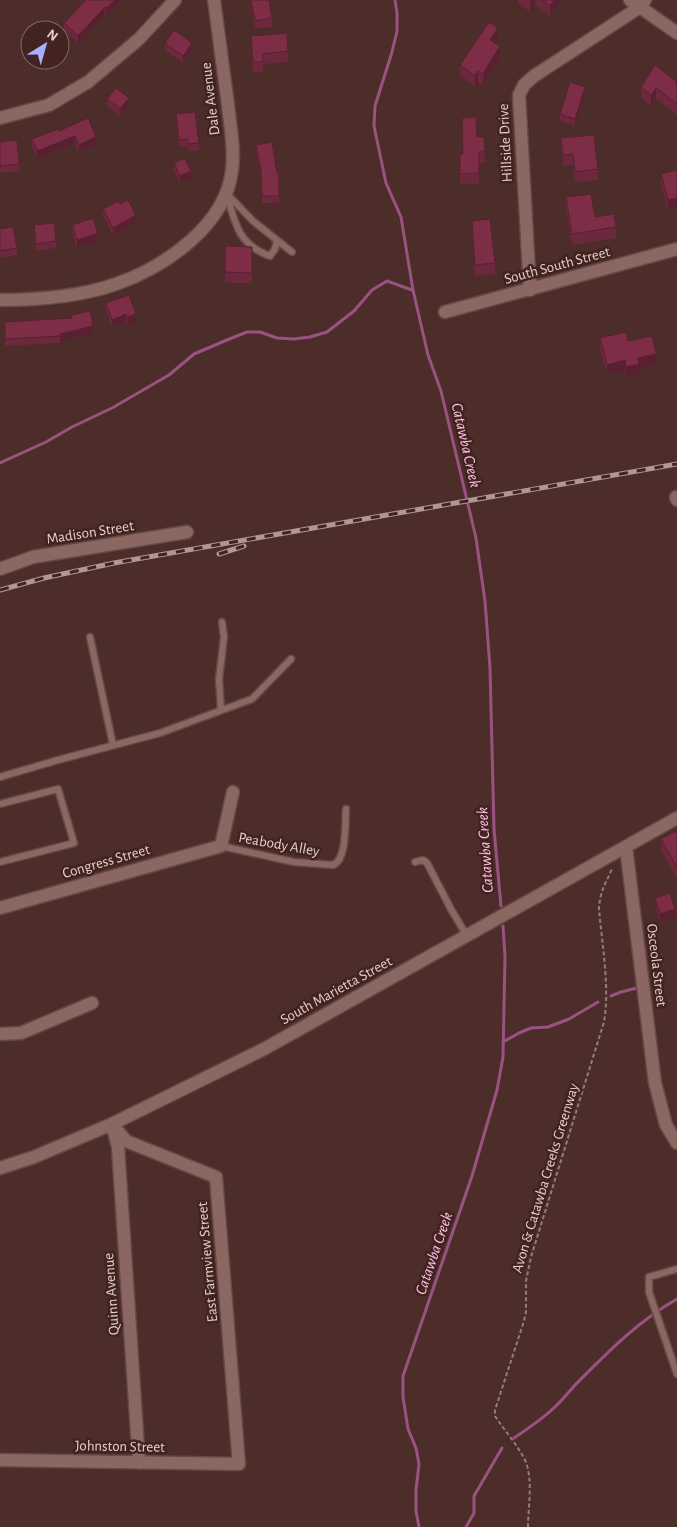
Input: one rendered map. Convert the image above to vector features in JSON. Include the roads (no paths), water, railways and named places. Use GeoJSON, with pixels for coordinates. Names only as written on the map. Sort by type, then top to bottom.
{"type":"FeatureCollection","features":[{"type":"Feature","properties":{"kind":"street"},"geometry":{"type":"LineString","coordinates":[[0,118],[49,105],[88,82],[139,38],[175,0]]}},
{"type":"Feature","properties":{"kind":"street","name":"Dale Avenue"},"geometry":{"type":"LineString","coordinates":[[0,300],[58,296],[116,284],[166,259],[191,240],[212,219],[227,194],[233,155],[214,0]]}},
{"type":"Feature","properties":{"kind":"street"},"geometry":{"type":"LineString","coordinates":[[639,2],[677,33]]}},
{"type":"Feature","properties":{"kind":"street","name":"Hillside Drive"},"geometry":{"type":"LineString","coordinates":[[530,290],[519,95],[524,86],[534,76],[639,2]]}},
{"type":"Feature","properties":{"kind":"street","name":"South South Street"},"geometry":{"type":"LineString","coordinates":[[445,312],[677,249]]}},
{"type":"Feature","properties":{"kind":"street","name":"Madison Street"},"geometry":{"type":"LineString","coordinates":[[0,569],[33,558],[187,532]]}},
{"type":"Feature","properties":{"kind":"street"},"geometry":{"type":"LineString","coordinates":[[221,846],[233,792]]}},
{"type":"Feature","properties":{"kind":"street","name":"South Marietta Street"},"geometry":{"type":"LineString","coordinates":[[0,1168],[34,1157],[112,1124],[264,1049],[677,818]]}},
{"type":"Feature","properties":{"kind":"street","name":"Congress Street"},"geometry":{"type":"LineString","coordinates":[[0,908],[221,846]]}},
{"type":"Feature","properties":{"kind":"street","name":"Osceola Street"},"geometry":{"type":"LineString","coordinates":[[626,847],[655,1083],[666,1124],[677,1143]]}},
{"type":"Feature","properties":{"kind":"street"},"geometry":{"type":"LineString","coordinates":[[0,1034],[21,1033],[92,1003]]}},
{"type":"Feature","properties":{"kind":"street","name":"Quinn Avenue"},"geometry":{"type":"LineString","coordinates":[[112,1124],[118,1146],[139,1463]]}},
{"type":"Feature","properties":{"kind":"street","name":"East Farmview Street"},"geometry":{"type":"LineString","coordinates":[[112,1124],[126,1141],[216,1177],[239,1464]]}},
{"type":"Feature","properties":{"kind":"street","name":"Johnston Street"},"geometry":{"type":"LineString","coordinates":[[0,1460],[239,1464]]}},
{"type":"Feature","properties":{"kind":"lane"},"geometry":{"type":"LineString","coordinates":[[227,194],[253,221],[292,252]]}},
{"type":"Feature","properties":{"kind":"lane"},"geometry":{"type":"LineString","coordinates":[[227,194],[239,233],[250,246],[270,256],[275,249],[276,240]]}},
{"type":"Feature","properties":{"kind":"lane"},"geometry":{"type":"LineString","coordinates":[[221,710],[219,679],[224,637],[222,622]]}},
{"type":"Feature","properties":{"kind":"lane"},"geometry":{"type":"LineString","coordinates":[[90,637],[113,745]]}},
{"type":"Feature","properties":{"kind":"lane"},"geometry":{"type":"LineString","coordinates":[[0,777],[160,733],[252,700],[291,659]]}},
{"type":"Feature","properties":{"kind":"lane"},"geometry":{"type":"LineString","coordinates":[[0,804],[58,788],[74,843],[0,862]]}},
{"type":"Feature","properties":{"kind":"lane","name":"Peabody Alley"},"geometry":{"type":"LineString","coordinates":[[221,846],[294,862],[337,864],[342,857],[346,809]]}},
{"type":"Feature","properties":{"kind":"lane"},"geometry":{"type":"LineString","coordinates":[[415,862],[423,860],[428,863],[467,936]]}},
{"type":"Feature","properties":{"kind":"lane"},"geometry":{"type":"LineString","coordinates":[[677,1269],[649,1277],[648,1292],[677,1374]]}},
{"type":"Feature","properties":{"kind":"waterway","name":"Catawba Creek"},"geometry":{"type":"LineString","coordinates":[[395,0],[397,31],[375,106],[374,126],[386,183],[401,217],[413,290],[428,355],[441,391],[476,538],[485,601],[490,668],[494,829],[501,906]]}},
{"type":"Feature","properties":{"kind":"waterway"},"geometry":{"type":"LineString","coordinates":[[0,463],[112,408],[169,375],[194,354],[227,340],[247,332],[260,332],[277,338],[294,339],[310,337],[327,332],[354,311],[372,290],[387,281],[412,290]]}},
{"type":"Feature","properties":{"kind":"waterway","name":"Catawba Creek"},"geometry":{"type":"LineString","coordinates":[[419,1527],[416,1511],[419,1464],[416,1448],[408,1429],[403,1397],[403,1376],[472,1176],[497,1090],[503,1057],[505,957],[503,926]]}},
{"type":"Feature","properties":{"kind":"waterway"},"geometry":{"type":"LineString","coordinates":[[611,996],[637,988]]}},
{"type":"Feature","properties":{"kind":"waterway"},"geometry":{"type":"LineString","coordinates":[[503,1042],[531,1028],[548,1027],[569,1019],[598,1002]]}},
{"type":"Feature","properties":{"kind":"waterway"},"geometry":{"type":"LineString","coordinates":[[514,1438],[552,1410],[623,1338],[649,1317],[677,1299]]}},
{"type":"Feature","properties":{"kind":"waterway"},"geometry":{"type":"LineString","coordinates":[[466,1527],[474,1513],[474,1496],[502,1448]]}},
{"type":"Feature","properties":{"kind":"railway"},"geometry":{"type":"LineString","coordinates":[[0,590],[44,578],[114,563],[677,464]]}},
{"type":"Feature","properties":{"kind":"railway"},"geometry":{"type":"LineString","coordinates":[[219,554],[244,546]]}}]}
